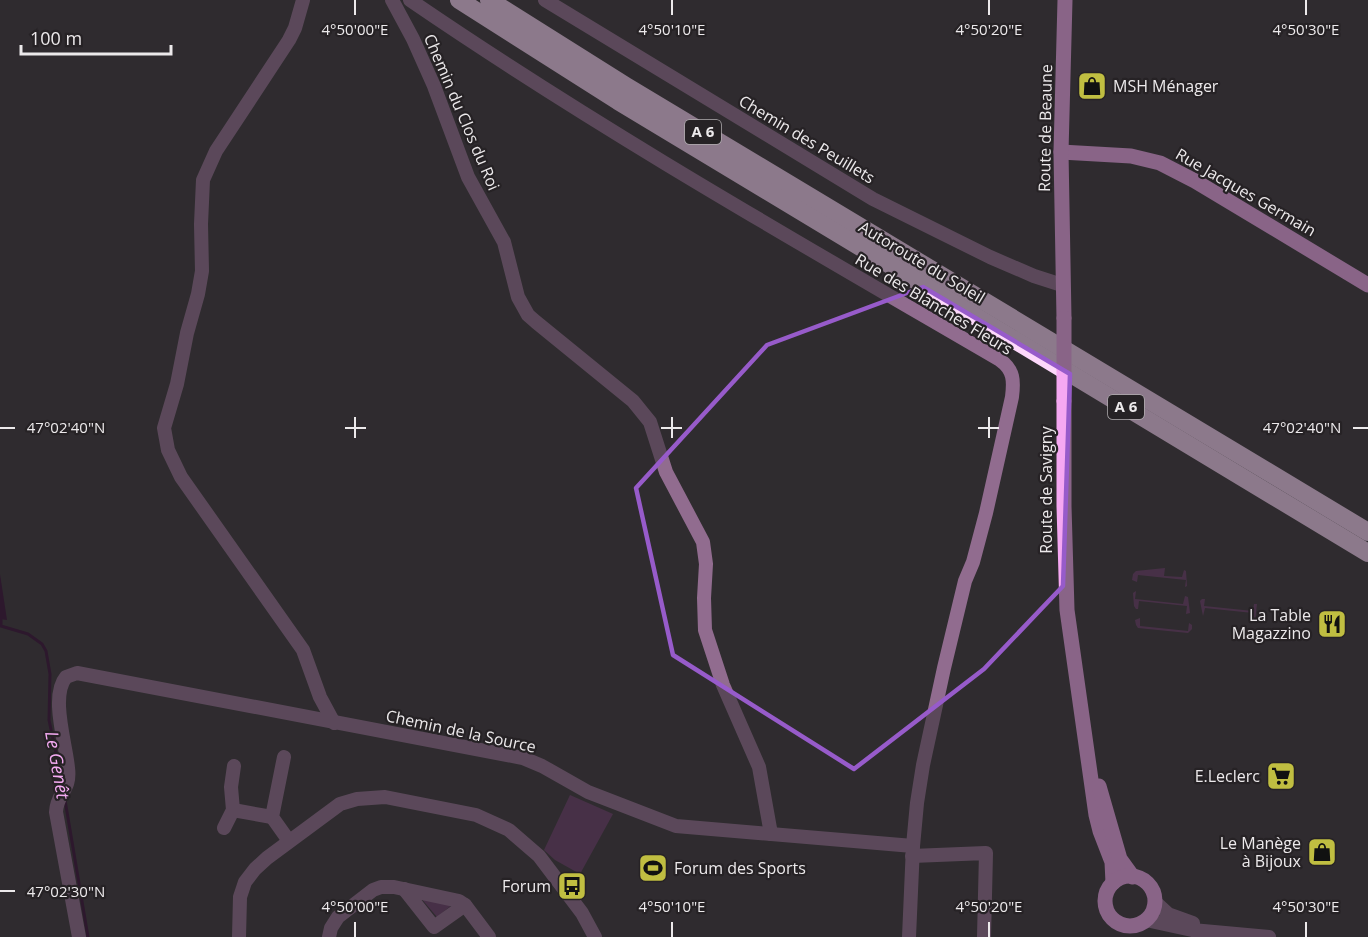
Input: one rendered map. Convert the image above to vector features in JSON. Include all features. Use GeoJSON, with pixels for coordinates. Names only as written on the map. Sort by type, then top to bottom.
{"type":"FeatureCollection","features":[{"type":"Feature","properties":{"kind":"highway","name":"Autoroute du Soleil"},"geometry":{"type":"LineString","coordinates":[[459,0],[598,89],[1368,553]]}},
{"type":"Feature","properties":{"kind":"highway","name":"Autoroute du Soleil"},"geometry":{"type":"LineString","coordinates":[[489,0],[626,86],[1368,532]]}},
{"type":"Feature","properties":{"kind":"main road","name":"Route de Beaune"},"geometry":{"type":"LineString","coordinates":[[1061,220],[1065,0]]}},
{"type":"Feature","properties":{"kind":"main road","name":"Rue Jacques Germain"},"geometry":{"type":"LineString","coordinates":[[1061,152],[1131,156],[1160,163],[1195,181],[1368,284]]}},
{"type":"Feature","properties":{"kind":"main road","name":"Route de Savigny"},"geometry":{"type":"LineString","coordinates":[[1061,220],[1064,318],[1065,584],[1089,771],[1102,831],[1112,862],[1113,883]]}},
{"type":"Feature","properties":{"kind":"main road","name":"Route de Savigny"},"geometry":{"type":"LineString","coordinates":[[1102,831],[1133,877]]}},
{"type":"Feature","properties":{"kind":"main road"},"geometry":{"type":"LineString","coordinates":[[1133,877],[1149,885],[1155,902],[1150,915],[1136,927],[1123,925],[1114,920],[1105,904],[1108,889],[1113,883],[1122,878],[1133,877]]}},
{"type":"Feature","properties":{"kind":"main road"},"geometry":{"type":"LineString","coordinates":[[1114,920],[1118,937]]}},
{"type":"Feature","properties":{"kind":"street"},"geometry":{"type":"LineString","coordinates":[[303,0],[289,40],[216,151],[203,180],[201,277],[177,384],[164,428],[168,450],[181,477],[303,650],[320,697],[334,723]]}},
{"type":"Feature","properties":{"kind":"street","name":"Chemin du Clos du Roi"},"geometry":{"type":"LineString","coordinates":[[393,0],[431,79],[468,177],[504,242],[515,290],[523,307],[536,322],[633,401],[650,422],[666,472],[703,542],[706,564],[705,630],[723,685],[759,766],[771,834]]}},
{"type":"Feature","properties":{"kind":"street","name":"Rue des Blanches Fleurs"},"geometry":{"type":"LineString","coordinates":[[410,0],[538,86],[1000,360],[1009,368],[1013,377],[1012,398],[986,513],[973,562],[965,581],[944,668],[920,783],[913,851],[909,937]]}},
{"type":"Feature","properties":{"kind":"street","name":"Chemin des Peuillets"},"geometry":{"type":"LineString","coordinates":[[545,0],[873,199],[1007,264],[1062,285]]}},
{"type":"Feature","properties":{"kind":"street","name":"Chemin de la Source"},"geometry":{"type":"LineString","coordinates":[[79,937],[56,812],[57,799],[64,792],[69,776],[59,696],[62,682],[71,674],[83,674],[523,758],[542,766],[558,780],[675,826],[771,834],[913,851],[986,853],[984,937]]}},
{"type":"Feature","properties":{"kind":"street"},"geometry":{"type":"LineString","coordinates":[[272,817],[284,758]]}},
{"type":"Feature","properties":{"kind":"street"},"geometry":{"type":"LineString","coordinates":[[224,828],[233,810],[231,787],[234,766]]}},
{"type":"Feature","properties":{"kind":"street"},"geometry":{"type":"LineString","coordinates":[[239,937],[238,913],[245,882],[267,858],[339,804],[371,797],[385,797],[476,815],[529,838],[538,856],[577,906],[595,937]]}},
{"type":"Feature","properties":{"kind":"street"},"geometry":{"type":"LineString","coordinates":[[233,810],[272,817],[289,841]]}},
{"type":"Feature","properties":{"kind":"street"},"geometry":{"type":"LineString","coordinates":[[329,937],[331,928],[338,917],[381,887],[448,898],[465,905],[489,937]]}},
{"type":"Feature","properties":{"kind":"street"},"geometry":{"type":"LineString","coordinates":[[404,889],[434,927],[465,905]]}},
{"type":"Feature","properties":{"kind":"street"},"geometry":{"type":"LineString","coordinates":[[1155,902],[1168,914],[1217,931]]}},
{"type":"Feature","properties":{"kind":"street"},"geometry":{"type":"LineString","coordinates":[[1136,927],[1178,928],[1269,937]]}},
{"type":"Feature","properties":{"kind":"highlighted area"},"geometry":{"type":"Polygon","coordinates":[[[923,287],[1070,374],[1063,586],[984,669],[854,769],[673,655],[636,488],[767,345],[923,287]]]}},
{"type":"Feature","properties":{"kind":"shaded area"},"geometry":{"type":"Polygon","coordinates":[[[1165,568],[1164,576],[1182,577],[1184,570],[1186,571],[1187,586],[1185,587],[1186,580],[1138,575],[1137,582],[1132,580],[1136,571],[1165,568]]]}},
{"type":"Feature","properties":{"kind":"shaded area"},"geometry":{"type":"Polygon","coordinates":[[[0,574],[7,620],[0,619],[0,574]]]}},
{"type":"Feature","properties":{"kind":"shaded area"},"geometry":{"type":"Polygon","coordinates":[[[1136,591],[1135,599],[1183,604],[1185,596],[1188,597],[1190,613],[1186,614],[1187,606],[1139,601],[1138,609],[1136,609],[1133,593],[1136,591]]]}},
{"type":"Feature","properties":{"kind":"shaded area"},"geometry":{"type":"Polygon","coordinates":[[[1205,599],[1204,606],[1253,611],[1254,604],[1257,604],[1255,621],[1253,621],[1253,613],[1205,608],[1203,616],[1200,601],[1205,599]]]}},
{"type":"Feature","properties":{"kind":"shaded area"},"geometry":{"type":"Polygon","coordinates":[[[1140,618],[1140,626],[1188,631],[1189,623],[1192,629],[1188,633],[1138,628],[1135,620],[1140,618]]]}},
{"type":"Feature","properties":{"kind":"shaded area"},"geometry":{"type":"Polygon","coordinates":[[[570,795],[613,814],[580,874],[555,860],[544,850],[570,795]]]}},
{"type":"Feature","properties":{"kind":"shaded area"},"geometry":{"type":"Polygon","coordinates":[[[420,897],[453,904],[437,917],[420,897]]]}},
{"type":"Feature","properties":{"kind":"waterway","name":"Le Genêt"},"geometry":{"type":"LineString","coordinates":[[1,619],[1,626],[28,634],[42,644],[46,651],[50,674],[49,720],[62,782]]}},
{"type":"Feature","properties":{"kind":"waterway","name":"Le Genêt"},"geometry":{"type":"LineString","coordinates":[[65,800],[88,937]]}},
{"type":"Feature","properties":{"kind":"place","name":"MSH Ménager"},"geometry":{"type":"Point","coordinates":[1092,86]}},
{"type":"Feature","properties":{"kind":"place","name":"La Table Magazzino"},"geometry":{"type":"Point","coordinates":[1332,624]}},
{"type":"Feature","properties":{"kind":"place","name":"E.Leclerc"},"geometry":{"type":"Point","coordinates":[1281,776]}},
{"type":"Feature","properties":{"kind":"place","name":"Le Manège à Bijoux"},"geometry":{"type":"Point","coordinates":[1322,852]}},
{"type":"Feature","properties":{"kind":"place","name":"Forum des Sports"},"geometry":{"type":"Point","coordinates":[653,868]}},
{"type":"Feature","properties":{"kind":"place","name":"Forum"},"geometry":{"type":"Point","coordinates":[572,886]}}]}
